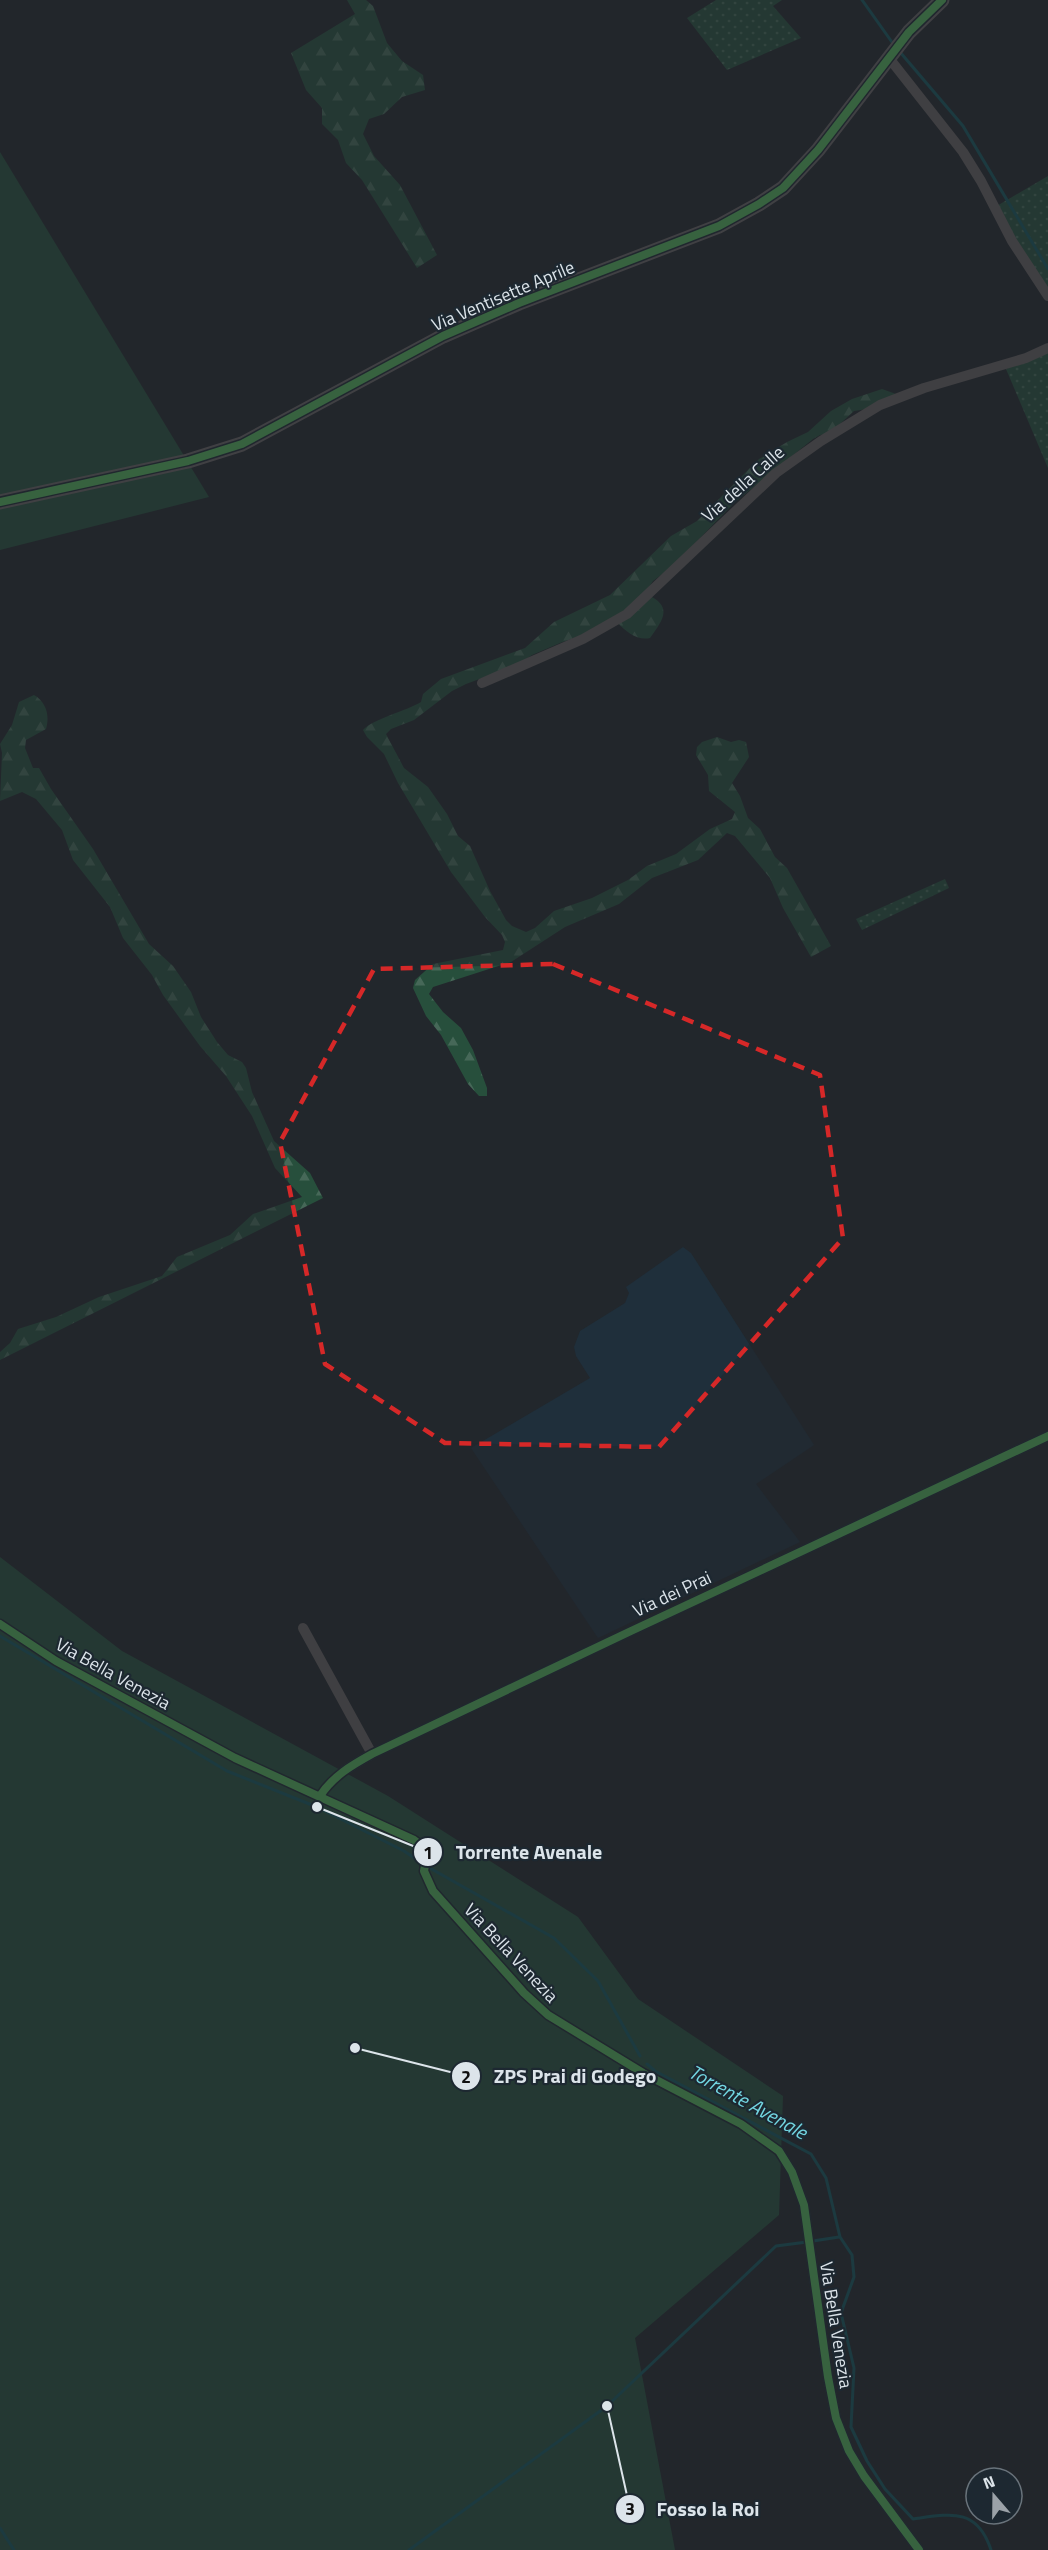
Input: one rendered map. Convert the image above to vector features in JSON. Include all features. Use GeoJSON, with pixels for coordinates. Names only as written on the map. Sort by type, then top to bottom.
{"type":"FeatureCollection","features":[{"type":"Feature","properties":{"kind":"main road","name":"Via Ventisette Aprile"},"geometry":{"type":"LineString","coordinates":[[0,502],[188,461],[242,444],[443,336],[519,303],[719,226],[759,204],[788,183],[818,150],[919,21],[942,0]]}},
{"type":"Feature","properties":{"kind":"street"},"geometry":{"type":"LineString","coordinates":[[894,52],[963,152],[1012,241],[1048,296]]}},
{"type":"Feature","properties":{"kind":"street","name":"Via della Calle"},"geometry":{"type":"LineString","coordinates":[[482,683],[583,639],[627,614],[776,473],[821,441],[880,405],[924,388],[1026,358],[1048,348]]}},
{"type":"Feature","properties":{"kind":"street","name":"Via dei Prai"},"geometry":{"type":"LineString","coordinates":[[320,1796],[332,1780],[372,1754],[631,1630],[1048,1436]]}},
{"type":"Feature","properties":{"kind":"street","name":"Via Bella Venezia"},"geometry":{"type":"LineString","coordinates":[[0,1624],[56,1661],[236,1758],[414,1840],[422,1846],[427,1882],[433,1891],[524,1993],[548,2015],[643,2073],[741,2124],[779,2151],[792,2172],[802,2197],[829,2385],[843,2436],[864,2476],[919,2550]]}},
{"type":"Feature","properties":{"kind":"street"},"geometry":{"type":"LineString","coordinates":[[303,1628],[372,1754]]}},
{"type":"Feature","properties":{"kind":"highlighted area"},"geometry":{"type":"Polygon","coordinates":[[[553,964],[820,1075],[843,1238],[659,1447],[445,1443],[325,1364],[280,1142],[374,969],[553,964]]]}},
{"type":"Feature","properties":{"kind":"shaded area"},"geometry":{"type":"Polygon","coordinates":[[[683,1247],[691,1253],[814,1445],[756,1484],[800,1542],[598,1638],[471,1448],[590,1378],[576,1356],[574,1347],[580,1331],[625,1303],[629,1293],[626,1287],[683,1247]]]}},
{"type":"Feature","properties":{"kind":"green space"},"geometry":{"type":"Polygon","coordinates":[[[347,0],[366,0],[373,6],[387,43],[402,61],[423,75],[425,90],[402,97],[384,114],[369,119],[363,134],[374,156],[400,185],[437,255],[417,268],[362,180],[346,163],[338,140],[322,124],[322,108],[306,90],[291,53],[355,14],[347,0]]]}},
{"type":"Feature","properties":{"kind":"green space"},"geometry":{"type":"Polygon","coordinates":[[[716,0],[782,0],[773,6],[801,38],[727,70],[687,18],[716,0]]]}},
{"type":"Feature","properties":{"kind":"green space"},"geometry":{"type":"Polygon","coordinates":[[[0,152],[209,497],[0,550],[0,152]]]}},
{"type":"Feature","properties":{"kind":"green space"},"geometry":{"type":"Polygon","coordinates":[[[1048,176],[1048,288],[995,207],[1048,176]]]}},
{"type":"Feature","properties":{"kind":"green space"},"geometry":{"type":"Polygon","coordinates":[[[1048,351],[1048,468],[1006,369],[1048,351]]]}},
{"type":"Feature","properties":{"kind":"green space"},"geometry":{"type":"Polygon","coordinates":[[[882,389],[896,394],[888,406],[854,411],[829,434],[813,439],[734,503],[673,566],[653,581],[648,595],[661,604],[663,615],[650,638],[632,635],[618,623],[560,643],[532,655],[519,664],[452,691],[414,720],[391,729],[386,734],[404,768],[428,787],[447,814],[458,836],[470,846],[506,920],[512,926],[526,932],[535,928],[554,911],[592,898],[628,880],[647,866],[676,854],[710,829],[732,819],[735,812],[709,791],[708,775],[696,755],[697,747],[702,742],[717,737],[731,742],[739,740],[746,742],[749,757],[732,783],[740,796],[748,818],[760,829],[775,857],[787,868],[831,946],[811,957],[783,908],[770,878],[735,836],[727,833],[698,860],[652,878],[619,904],[565,927],[511,962],[433,987],[429,994],[443,1012],[461,1028],[473,1050],[487,1088],[487,1096],[479,1096],[468,1084],[441,1035],[426,1016],[413,988],[415,980],[433,964],[503,950],[505,942],[502,935],[485,917],[451,872],[398,783],[384,754],[363,730],[374,722],[421,702],[423,694],[441,679],[525,648],[554,622],[610,595],[671,536],[697,521],[759,459],[808,432],[831,411],[852,399],[882,389]]]}},
{"type":"Feature","properties":{"kind":"green space"},"geometry":{"type":"Polygon","coordinates":[[[34,695],[44,705],[48,719],[46,729],[26,740],[25,748],[33,768],[39,768],[93,849],[149,944],[173,966],[191,992],[201,1017],[217,1042],[228,1055],[242,1062],[246,1068],[252,1092],[274,1141],[310,1173],[323,1198],[0,1360],[0,1352],[10,1343],[18,1329],[56,1317],[99,1297],[162,1276],[177,1257],[230,1235],[253,1214],[302,1197],[275,1168],[252,1116],[226,1076],[200,1046],[163,995],[152,975],[123,938],[110,907],[73,860],[62,830],[36,799],[22,792],[0,801],[2,753],[0,744],[12,725],[19,702],[34,695]]]}},
{"type":"Feature","properties":{"kind":"green space"},"geometry":{"type":"Polygon","coordinates":[[[945,879],[949,888],[862,930],[856,919],[945,879]]]}},
{"type":"Feature","properties":{"kind":"green space"},"geometry":{"type":"Polygon","coordinates":[[[0,1557],[122,1651],[388,1796],[578,1917],[638,1999],[783,2096],[779,2215],[635,2338],[675,2550],[0,2550],[0,1557]]]}},
{"type":"Feature","properties":{"kind":"waterway"},"geometry":{"type":"LineString","coordinates":[[862,0],[894,45]]}},
{"type":"Feature","properties":{"kind":"waterway"},"geometry":{"type":"LineString","coordinates":[[900,52],[963,126],[1048,269]]}},
{"type":"Feature","properties":{"kind":"waterway","name":"Torrente Avenale"},"geometry":{"type":"LineString","coordinates":[[0,1636],[227,1771],[317,1807],[404,1851],[423,1864]]}},
{"type":"Feature","properties":{"kind":"waterway","name":"Torrente Avenale"},"geometry":{"type":"LineString","coordinates":[[428,1867],[554,1938],[598,1981],[640,2056]]}},
{"type":"Feature","properties":{"kind":"waterway","name":"Torrente Avenale"},"geometry":{"type":"LineString","coordinates":[[647,2064],[655,2071],[811,2154],[826,2178],[840,2237],[852,2255],[854,2277],[841,2313],[854,2368],[851,2427],[867,2461],[885,2489],[913,2519],[961,2516],[978,2526],[991,2550]]}},
{"type":"Feature","properties":{"kind":"waterway"},"geometry":{"type":"LineString","coordinates":[[813,2241],[839,2237]]}},
{"type":"Feature","properties":{"kind":"waterway"},"geometry":{"type":"LineString","coordinates":[[409,2550],[607,2406],[776,2246],[807,2242]]}},
{"type":"Feature","properties":{"kind":"waterway"},"geometry":{"type":"LineString","coordinates":[[0,2528],[14,2550]]}},
{"type":"Feature","properties":{"kind":"cycle path"},"geometry":{"type":"LineString","coordinates":[[0,502],[188,461],[242,444],[443,336],[519,303],[719,226],[783,188],[818,150],[909,32],[942,0]]}},
{"type":"Feature","properties":{"kind":"cycle path"},"geometry":{"type":"LineString","coordinates":[[320,1796],[337,1777],[372,1754],[1048,1436]]}},
{"type":"Feature","properties":{"kind":"cycle path"},"geometry":{"type":"LineString","coordinates":[[0,1624],[56,1661],[235,1758],[414,1840],[425,1850],[427,1856],[424,1871],[433,1891],[524,1993],[548,2015],[643,2073],[741,2124],[779,2151],[792,2172],[804,2205],[828,2377],[836,2418],[849,2451],[864,2476],[919,2550]]}},
{"type":"Feature","properties":{"kind":"place","name":"Torrente Avenale"},"geometry":{"type":"Point","coordinates":[317,1807]}},
{"type":"Feature","properties":{"kind":"place","name":"ZPS Prai di Godego"},"geometry":{"type":"Point","coordinates":[355,2048]}},
{"type":"Feature","properties":{"kind":"place","name":"Fosso la Roi"},"geometry":{"type":"Point","coordinates":[607,2406]}}]}
